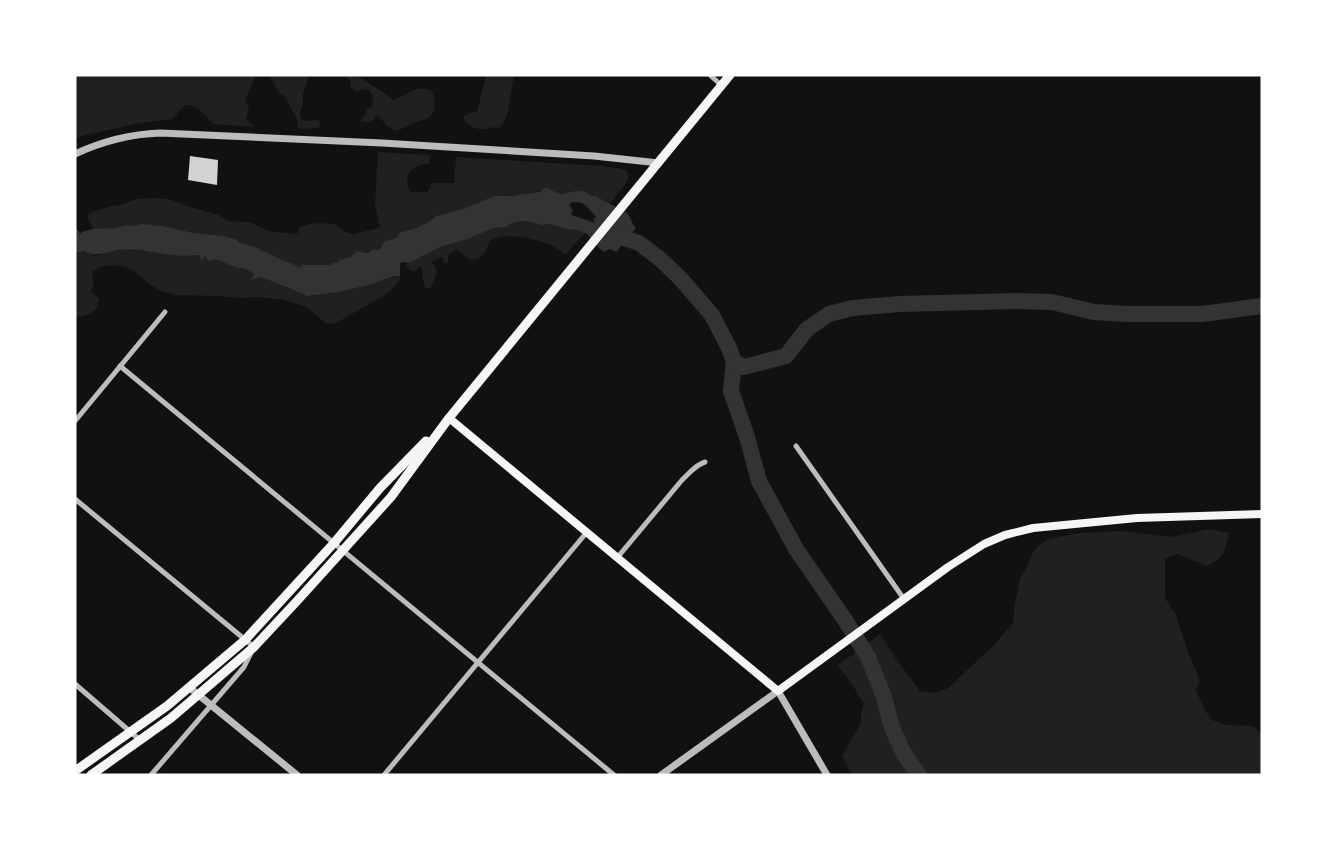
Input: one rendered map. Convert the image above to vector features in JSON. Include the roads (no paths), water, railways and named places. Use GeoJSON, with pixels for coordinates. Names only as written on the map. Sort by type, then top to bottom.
{"type":"FeatureCollection","features":[{"type":"Feature","properties":{"kind":"highway"},"geometry":{"type":"LineString","coordinates":[[91,775],[171,718],[254,647],[343,550],[391,497],[449,418],[730,75]]}},
{"type":"Feature","properties":{"kind":"highway"},"geometry":{"type":"LineString","coordinates":[[75,771],[167,706],[245,639],[334,543],[380,488],[449,418]]}},
{"type":"Feature","properties":{"kind":"main road"},"geometry":{"type":"LineString","coordinates":[[449,418],[778,691],[948,567],[984,544],[1017,531],[1137,518],[1258,514],[1262,522]]}},
{"type":"Feature","properties":{"kind":"street"},"geometry":{"type":"LineString","coordinates":[[710,75],[722,85]]}},
{"type":"Feature","properties":{"kind":"street"},"geometry":{"type":"LineString","coordinates":[[75,154],[119,138],[160,133],[594,156],[659,163]]}},
{"type":"Feature","properties":{"kind":"street"},"geometry":{"type":"LineString","coordinates":[[75,421],[165,312]]}},
{"type":"Feature","properties":{"kind":"street"},"geometry":{"type":"LineString","coordinates":[[120,366],[614,775]]}},
{"type":"Feature","properties":{"kind":"street"},"geometry":{"type":"LineString","coordinates":[[796,446],[904,599]]}},
{"type":"Feature","properties":{"kind":"street"},"geometry":{"type":"LineString","coordinates":[[617,558],[682,480],[693,468],[705,462]]}},
{"type":"Feature","properties":{"kind":"street"},"geometry":{"type":"LineString","coordinates":[[75,499],[254,647],[244,667],[151,775]]}},
{"type":"Feature","properties":{"kind":"street"},"geometry":{"type":"LineString","coordinates":[[384,775],[587,532]]}},
{"type":"Feature","properties":{"kind":"street"},"geometry":{"type":"LineString","coordinates":[[75,684],[141,741]]}},
{"type":"Feature","properties":{"kind":"street"},"geometry":{"type":"LineString","coordinates":[[190,687],[297,775]]}},
{"type":"Feature","properties":{"kind":"street"},"geometry":{"type":"LineString","coordinates":[[661,775],[778,691],[827,775]]}},
{"type":"Feature","properties":{"kind":"waterway"},"geometry":{"type":"LineString","coordinates":[[606,232],[639,243],[660,259],[712,315],[734,362],[731,391],[759,481],[796,549],[868,657],[884,697],[892,728],[904,754],[919,775]]}},
{"type":"Feature","properties":{"kind":"waterway"},"geometry":{"type":"LineString","coordinates":[[734,362],[744,367],[786,356],[807,329],[829,314],[853,308],[899,304],[1016,301],[1052,302],[1094,312],[1202,314],[1262,306]]}}]}
